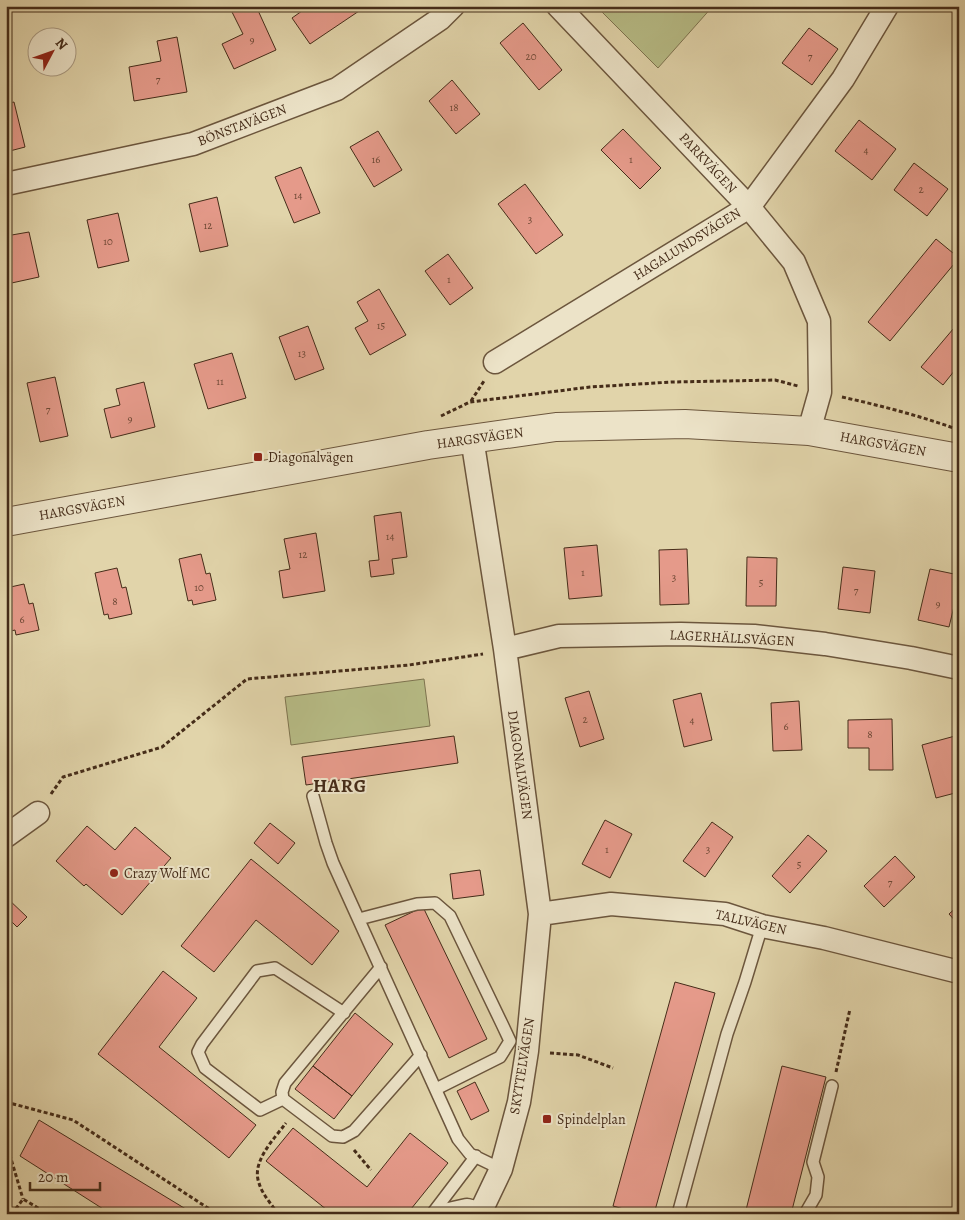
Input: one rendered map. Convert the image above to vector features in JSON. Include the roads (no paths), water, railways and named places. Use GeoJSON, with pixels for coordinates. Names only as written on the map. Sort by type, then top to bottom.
{"type":"FeatureCollection","features":[{"type":"Feature","properties":{"kind":"street","name":"BÖNSTAVÄGEN"},"geometry":{"type":"LineString","coordinates":[[6,184],[193,144],[337,89],[440,18],[453,6]]}},
{"type":"Feature","properties":{"kind":"street","name":"PARKVÄGEN"},"geometry":{"type":"LineString","coordinates":[[558,6],[749,206],[794,262],[819,321],[820,392],[809,431]]}},
{"type":"Feature","properties":{"kind":"street","name":"HAGALUNDSVÄGEN"},"geometry":{"type":"LineString","coordinates":[[495,362],[749,206],[843,79],[887,6]]}},
{"type":"Feature","properties":{"kind":"street","name":"HARGSVÄGEN"},"geometry":{"type":"LineString","coordinates":[[6,522],[472,438],[556,427],[665,425],[809,431],[959,458]]}},
{"type":"Feature","properties":{"kind":"street","name":"DIAGONALVÄGEN"},"geometry":{"type":"LineString","coordinates":[[472,438],[505,649],[540,914]]}},
{"type":"Feature","properties":{"kind":"street","name":"LAGERHÄLLSVÄGEN"},"geometry":{"type":"LineString","coordinates":[[505,649],[559,636],[682,634],[754,636],[825,644],[959,668]]}},
{"type":"Feature","properties":{"kind":"street"},"geometry":{"type":"LineString","coordinates":[[6,836],[38,814]]}},
{"type":"Feature","properties":{"kind":"street","name":"TALLVÄGEN"},"geometry":{"type":"LineString","coordinates":[[540,914],[611,904],[725,914],[762,926],[824,938],[959,972]]}},
{"type":"Feature","properties":{"kind":"street","name":"SKYTTELVÄGEN"},"geometry":{"type":"LineString","coordinates":[[481,1213],[501,1169],[520,1102],[527,1051],[540,914]]}},
{"type":"Feature","properties":{"kind":"street"},"geometry":{"type":"LineString","coordinates":[[449,1214],[467,1210],[481,1213]]}},
{"type":"Feature","properties":{"kind":"lane"},"geometry":{"type":"LineString","coordinates":[[313,796],[326,843],[458,1138],[470,1154],[501,1169]]}},
{"type":"Feature","properties":{"kind":"lane"},"geometry":{"type":"LineString","coordinates":[[359,919],[417,904],[435,902],[450,916],[510,1041],[500,1057],[436,1089]]}},
{"type":"Feature","properties":{"kind":"lane"},"geometry":{"type":"LineString","coordinates":[[678,1214],[727,1034],[762,926]]}},
{"type":"Feature","properties":{"kind":"lane"},"geometry":{"type":"LineString","coordinates":[[381,967],[285,1083],[282,1092],[283,1099],[332,1136],[343,1137],[354,1131],[421,1055]]}},
{"type":"Feature","properties":{"kind":"lane"},"geometry":{"type":"LineString","coordinates":[[283,1099],[260,1110],[205,1068],[198,1052],[202,1044],[257,972],[275,968],[344,1014]]}},
{"type":"Feature","properties":{"kind":"lane"},"geometry":{"type":"LineString","coordinates":[[806,1214],[816,1196],[818,1177],[813,1162],[832,1086]]}},
{"type":"Feature","properties":{"kind":"lane"},"geometry":{"type":"LineString","coordinates":[[432,1214],[476,1156]]}},
{"type":"Feature","properties":{"kind":"place","name":"Diagonalvägen"},"geometry":{"type":"Point","coordinates":[258,457]}},
{"type":"Feature","properties":{"kind":"place","name":"Crazy Wolf MC"},"geometry":{"type":"Point","coordinates":[114,873]}},
{"type":"Feature","properties":{"kind":"place","name":"Spindelplan"},"geometry":{"type":"Point","coordinates":[547,1119]}},
{"type":"Feature","properties":{"kind":"district","name":"HARG"},"geometry":{"type":"Point","coordinates":[340,786]}}]}
